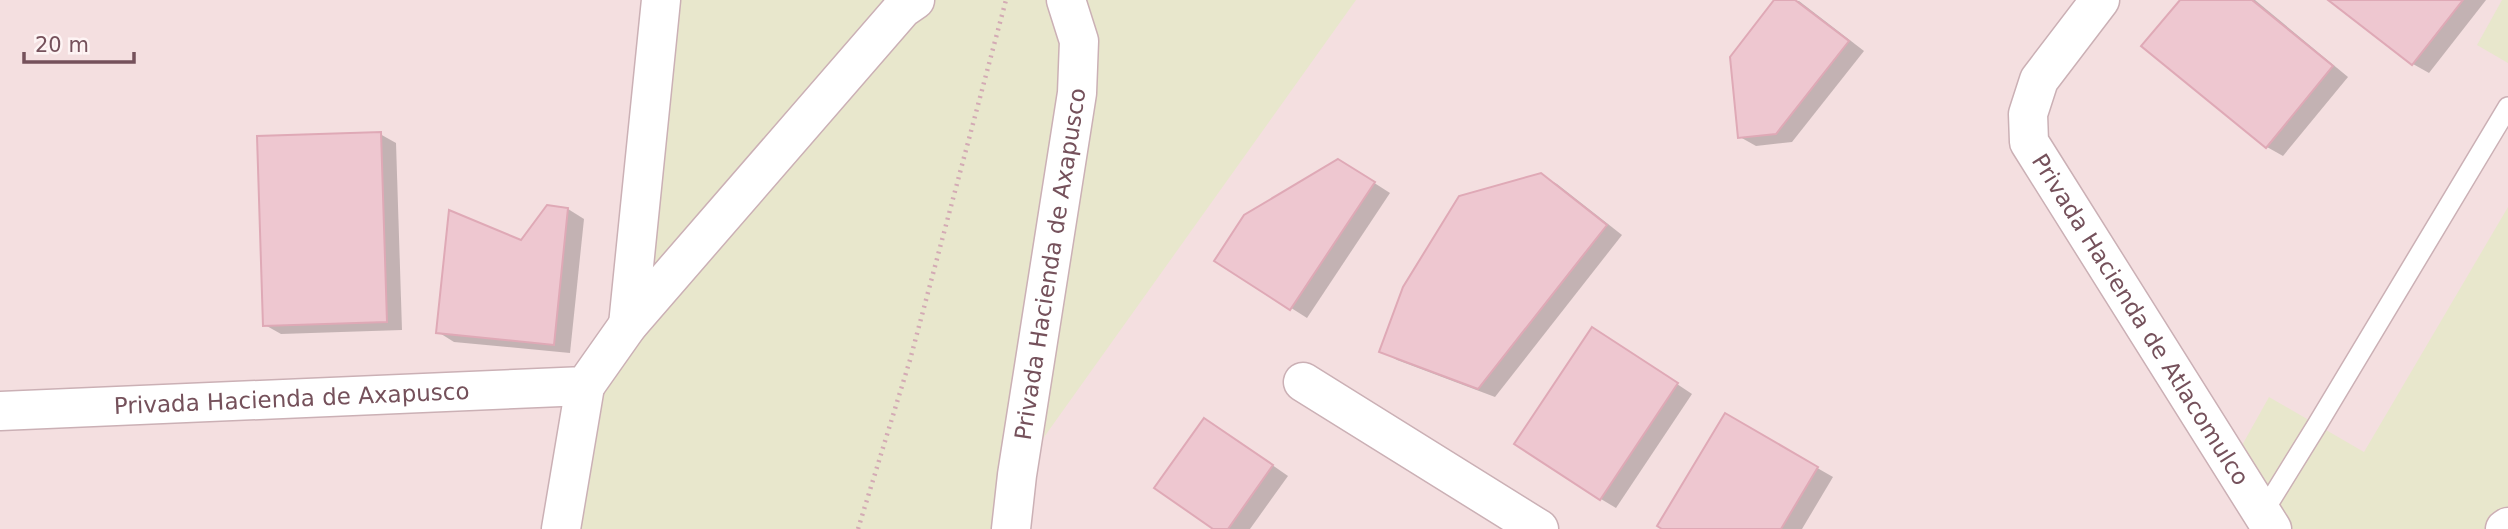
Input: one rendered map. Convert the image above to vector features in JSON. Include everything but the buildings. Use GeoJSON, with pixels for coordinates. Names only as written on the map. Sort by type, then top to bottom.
{"type":"FeatureCollection","features":[{"type":"Feature","properties":{"kind":"street"},"geometry":{"type":"LineString","coordinates":[[628,325],[661,0]]}},
{"type":"Feature","properties":{"kind":"street"},"geometry":{"type":"LineString","coordinates":[[561,529],[585,386],[628,325],[902,9],[915,0]]}},
{"type":"Feature","properties":{"kind":"street","name":"Privada Hacienda de Axapusco"},"geometry":{"type":"LineString","coordinates":[[1011,529],[1017,475],[1077,93],[1079,41],[1066,0]]}},
{"type":"Feature","properties":{"kind":"street","name":"Privada Hacienda de Atlacomulco"},"geometry":{"type":"LineString","coordinates":[[2100,0],[2039,80],[2028,114],[2029,142],[2262,524]]}},
{"type":"Feature","properties":{"kind":"street"},"geometry":{"type":"LineString","coordinates":[[1303,382],[1539,529]]}},
{"type":"Feature","properties":{"kind":"street","name":"Privada Hacienda de Axapusco"},"geometry":{"type":"LineString","coordinates":[[0,411],[585,386]]}},
{"type":"Feature","properties":{"kind":"lane"},"geometry":{"type":"LineString","coordinates":[[2262,524],[2508,107]]}},
{"type":"Feature","properties":{"kind":"path"},"geometry":{"type":"LineString","coordinates":[[858,529],[910,360],[1006,0]]}},
{"type":"Feature","properties":{"kind":"shaded area"},"geometry":{"type":"Polygon","coordinates":[[[0,0],[2508,0],[2508,529],[0,529],[0,0]]]}},
{"type":"Feature","properties":{"kind":"green space"},"geometry":{"type":"Polygon","coordinates":[[[661,0],[1356,0],[1017,475],[1011,529],[561,529],[585,386],[628,325],[661,0]]]}},
{"type":"Feature","properties":{"kind":"green space"},"geometry":{"type":"Polygon","coordinates":[[[2502,0],[2508,0],[2508,63],[2477,45],[2502,0]]]}},
{"type":"Feature","properties":{"kind":"green space"},"geometry":{"type":"Polygon","coordinates":[[[2508,207],[2508,527],[2254,529],[2231,465],[2269,397],[2364,452],[2508,207]]]}}]}
